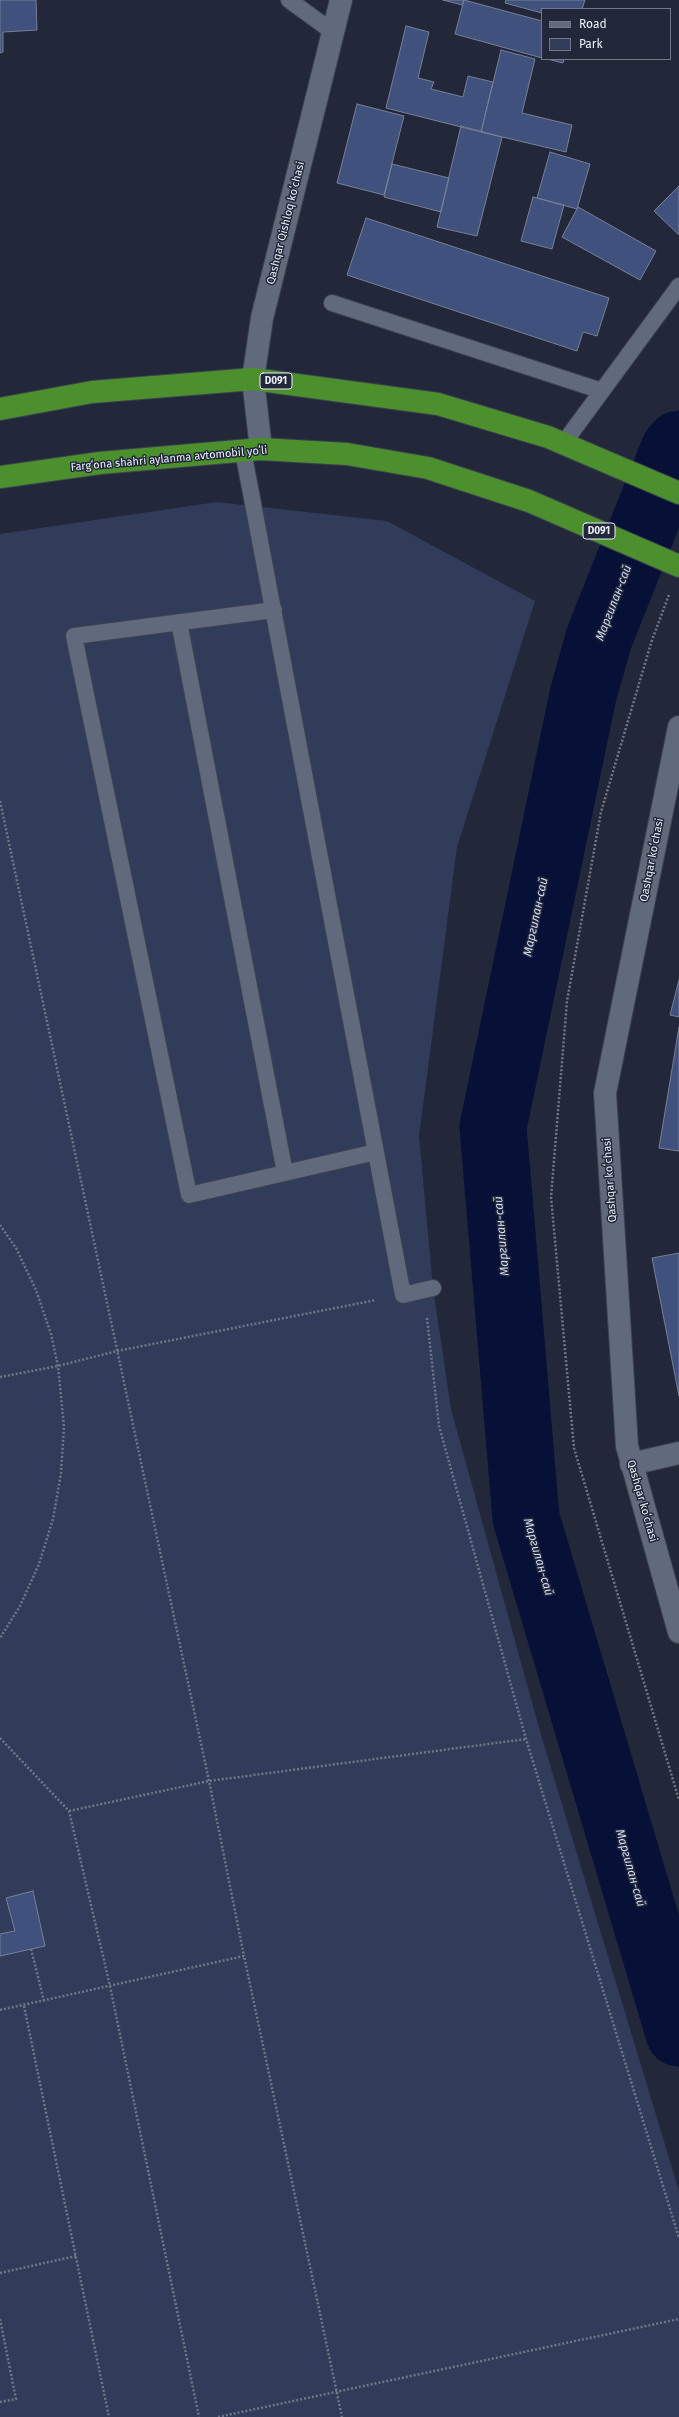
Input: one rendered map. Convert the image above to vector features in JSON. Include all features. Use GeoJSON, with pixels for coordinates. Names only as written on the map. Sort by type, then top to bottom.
{"type":"FeatureCollection","features":[{"type":"Feature","properties":{"kind":"highway","name":"D091"},"geometry":{"type":"LineString","coordinates":[[0,409],[92,392],[254,379],[438,404],[556,441],[679,493]]}},
{"type":"Feature","properties":{"kind":"highway","name":"Fargʻona shahri aylanma avtomobil yoʻli"},"geometry":{"type":"LineString","coordinates":[[0,477],[100,463],[252,450],[347,454],[428,468],[529,501],[674,564]]}},
{"type":"Feature","properties":{"kind":"street","name":"Qashqar Qishloq koʻchasi"},"geometry":{"type":"LineString","coordinates":[[252,450],[254,379],[262,318],[341,0]]}},
{"type":"Feature","properties":{"kind":"street","name":"Qashqar koʻchasi"},"geometry":{"type":"LineString","coordinates":[[679,727],[605,1093],[627,1446],[679,1632]]}},
{"type":"Feature","properties":{"kind":"street"},"geometry":{"type":"LineString","coordinates":[[631,1464],[679,1453]]}},
{"type":"Feature","properties":{"kind":"lane"},"geometry":{"type":"LineString","coordinates":[[289,0],[333,32]]}},
{"type":"Feature","properties":{"kind":"lane"},"geometry":{"type":"LineString","coordinates":[[556,441],[602,390],[679,286]]}},
{"type":"Feature","properties":{"kind":"lane"},"geometry":{"type":"LineString","coordinates":[[332,303],[602,390]]}},
{"type":"Feature","properties":{"kind":"lane"},"geometry":{"type":"LineString","coordinates":[[252,450],[274,610],[403,1295],[428,1289]]}},
{"type":"Feature","properties":{"kind":"lane"},"geometry":{"type":"LineString","coordinates":[[274,610],[74,636],[190,1195],[376,1152]]}},
{"type":"Feature","properties":{"kind":"lane"},"geometry":{"type":"LineString","coordinates":[[179,622],[285,1173]]}},
{"type":"Feature","properties":{"kind":"path"},"geometry":{"type":"LineString","coordinates":[[0,801],[116,1351],[209,1781],[244,1956],[342,2417]]}},
{"type":"Feature","properties":{"kind":"path"},"geometry":{"type":"LineString","coordinates":[[0,1225],[16,1248],[36,1290],[51,1334],[58,1366],[64,1427],[61,1473],[53,1519],[39,1564],[20,1606],[0,1638]]}},
{"type":"Feature","properties":{"kind":"path"},"geometry":{"type":"LineString","coordinates":[[428,1289],[439,1426],[526,1739],[679,2238]]}},
{"type":"Feature","properties":{"kind":"path"},"geometry":{"type":"LineString","coordinates":[[0,1378],[58,1366],[116,1351],[403,1295]]}},
{"type":"Feature","properties":{"kind":"path"},"geometry":{"type":"LineString","coordinates":[[0,1738],[69,1811],[110,1986],[199,2417]]}},
{"type":"Feature","properties":{"kind":"path"},"geometry":{"type":"LineString","coordinates":[[69,1811],[209,1781],[526,1739]]}},
{"type":"Feature","properties":{"kind":"path"},"geometry":{"type":"LineString","coordinates":[[31,1949],[44,2001]]}},
{"type":"Feature","properties":{"kind":"path"},"geometry":{"type":"LineString","coordinates":[[0,2010],[24,2006],[244,1956]]}},
{"type":"Feature","properties":{"kind":"path"},"geometry":{"type":"LineString","coordinates":[[24,2006],[109,2417]]}},
{"type":"Feature","properties":{"kind":"path"},"geometry":{"type":"LineString","coordinates":[[0,2272],[76,2256]]}},
{"type":"Feature","properties":{"kind":"path"},"geometry":{"type":"LineString","coordinates":[[0,2319],[16,2399],[0,2402]]}},
{"type":"Feature","properties":{"kind":"path"},"geometry":{"type":"LineString","coordinates":[[218,2417],[679,2319]]}},
{"type":"Feature","properties":{"kind":"green space"},"geometry":{"type":"Polygon","coordinates":[[[217,502],[387,521],[535,601],[457,847],[419,1136],[433,1288],[451,1409],[541,1735],[679,2191],[679,2417],[0,2417],[0,534],[217,502]]]}},
{"type":"Feature","properties":{"kind":"building"},"geometry":{"type":"Polygon","coordinates":[[[0,0],[36,0],[37,30],[3,32],[3,52],[0,53],[0,0]]]}},
{"type":"Feature","properties":{"kind":"building"},"geometry":{"type":"Polygon","coordinates":[[[443,0],[464,0],[462,5],[443,0]]]}},
{"type":"Feature","properties":{"kind":"building"},"geometry":{"type":"Polygon","coordinates":[[[464,0],[541,21],[541,58],[455,34],[464,0]]]}},
{"type":"Feature","properties":{"kind":"building"},"geometry":{"type":"Polygon","coordinates":[[[506,0],[585,0],[582,8],[541,8],[541,13],[505,3],[506,0]]]}},
{"type":"Feature","properties":{"kind":"building"},"geometry":{"type":"Polygon","coordinates":[[[406,26],[429,32],[418,78],[434,82],[431,89],[463,97],[468,76],[493,82],[481,132],[386,108],[406,26]]]}},
{"type":"Feature","properties":{"kind":"building"},"geometry":{"type":"Polygon","coordinates":[[[501,50],[535,59],[522,113],[572,125],[566,152],[481,132],[501,50]]]}},
{"type":"Feature","properties":{"kind":"building"},"geometry":{"type":"Polygon","coordinates":[[[551,60],[564,60],[563,63],[551,60]]]}},
{"type":"Feature","properties":{"kind":"building"},"geometry":{"type":"Polygon","coordinates":[[[357,104],[404,116],[384,195],[337,183],[357,104]]]}},
{"type":"Feature","properties":{"kind":"building"},"geometry":{"type":"Polygon","coordinates":[[[461,126],[502,137],[477,236],[437,227],[461,126]]]}},
{"type":"Feature","properties":{"kind":"building"},"geometry":{"type":"Polygon","coordinates":[[[550,152],[590,164],[577,209],[537,198],[550,152]]]}},
{"type":"Feature","properties":{"kind":"building"},"geometry":{"type":"Polygon","coordinates":[[[392,164],[449,178],[441,212],[384,197],[392,164]]]}},
{"type":"Feature","properties":{"kind":"building"},"geometry":{"type":"Polygon","coordinates":[[[679,186],[679,235],[654,211],[679,186]]]}},
{"type":"Feature","properties":{"kind":"building"},"geometry":{"type":"Polygon","coordinates":[[[533,197],[564,205],[552,249],[521,241],[533,197]]]}},
{"type":"Feature","properties":{"kind":"building"},"geometry":{"type":"Polygon","coordinates":[[[578,207],[656,251],[640,280],[562,237],[578,207]]]}},
{"type":"Feature","properties":{"kind":"building"},"geometry":{"type":"Polygon","coordinates":[[[366,218],[609,298],[597,336],[583,332],[577,351],[347,275],[366,218]]]}},
{"type":"Feature","properties":{"kind":"building"},"geometry":{"type":"Polygon","coordinates":[[[679,980],[679,1017],[670,1015],[679,980]]]}},
{"type":"Feature","properties":{"kind":"building"},"geometry":{"type":"Polygon","coordinates":[[[679,1027],[679,1151],[659,1148],[679,1027]]]}},
{"type":"Feature","properties":{"kind":"building"},"geometry":{"type":"Polygon","coordinates":[[[679,1253],[679,1396],[652,1258],[679,1253]]]}},
{"type":"Feature","properties":{"kind":"building"},"geometry":{"type":"Polygon","coordinates":[[[33,1891],[45,1946],[0,1956],[0,1934],[15,1931],[6,1898],[33,1891]]]}},
{"type":"Feature","properties":{"kind":"waterway","name":"Маргилан-сай"},"geometry":{"type":"LineString","coordinates":[[679,444],[674,450],[599,638],[583,695],[493,1127],[526,1518],[679,2033]]}}]}
